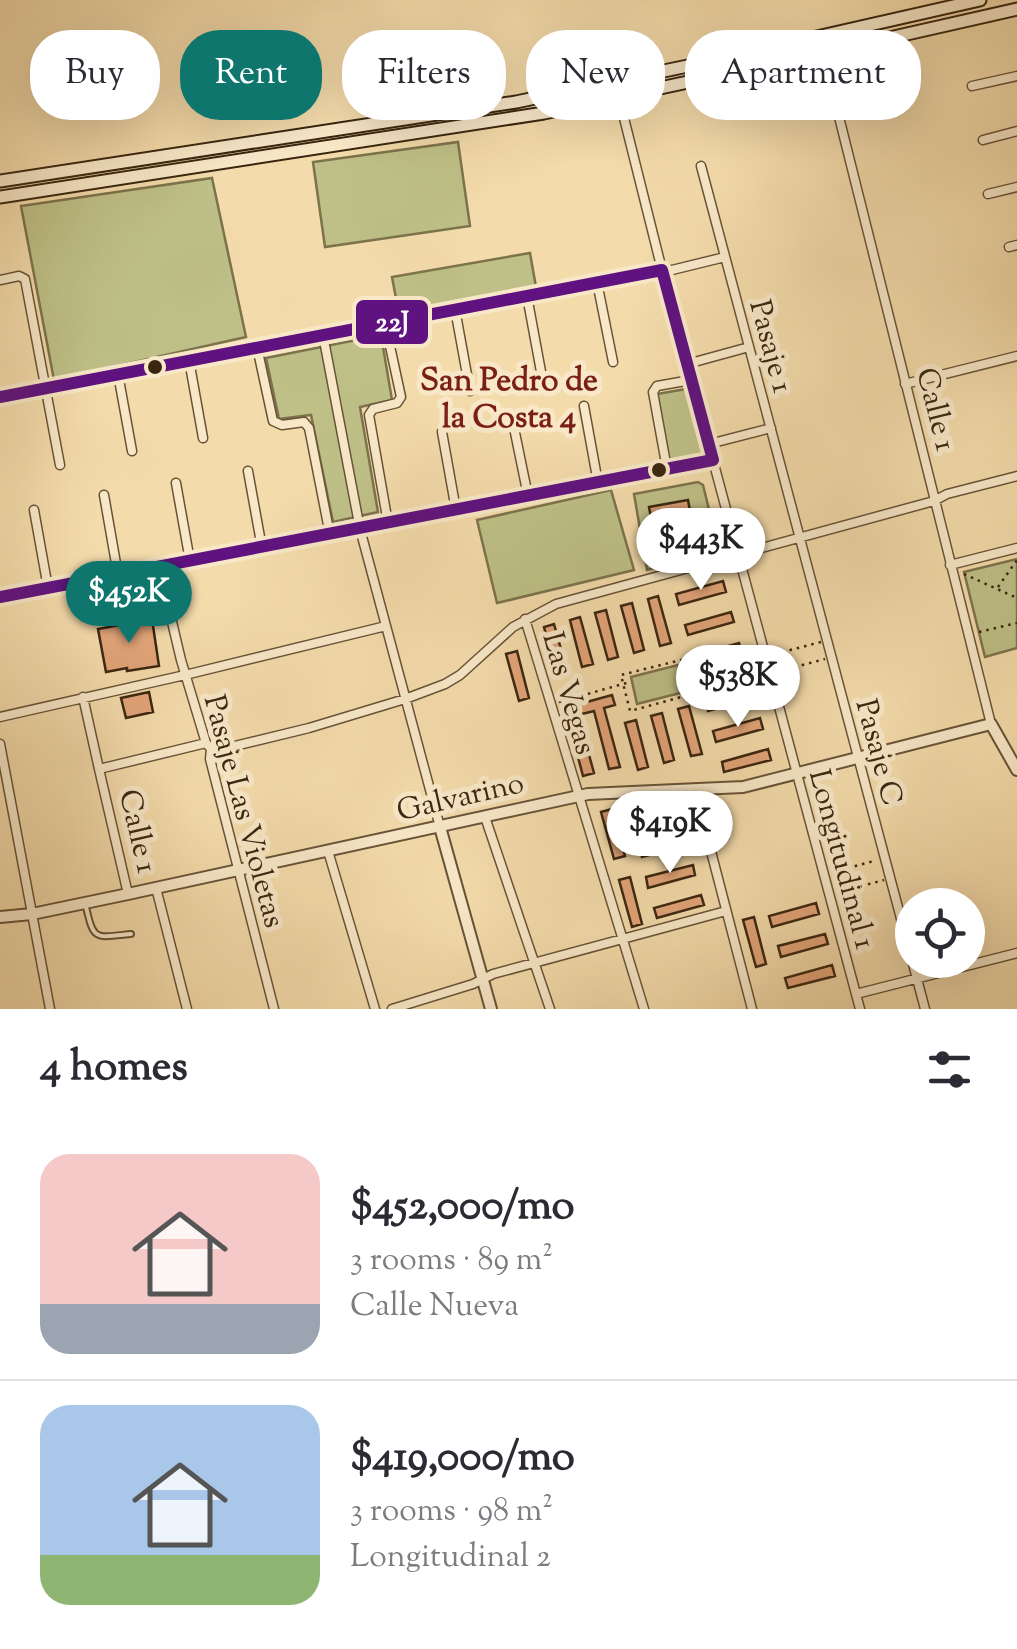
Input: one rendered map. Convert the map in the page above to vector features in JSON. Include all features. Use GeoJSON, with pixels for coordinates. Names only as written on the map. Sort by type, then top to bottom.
{"type":"FeatureCollection","features":[{"type":"Feature","properties":{"kind":"main road"},"geometry":{"type":"LineString","coordinates":[[665,71],[980,0]]}},
{"type":"Feature","properties":{"kind":"main road"},"geometry":{"type":"LineString","coordinates":[[921,31],[1017,9]]}},
{"type":"Feature","properties":{"kind":"main road"},"geometry":{"type":"LineString","coordinates":[[0,181],[526,99]]}},
{"type":"Feature","properties":{"kind":"main road"},"geometry":{"type":"LineString","coordinates":[[2,197],[526,116]]}},
{"type":"Feature","properties":{"kind":"main road"},"geometry":{"type":"LineString","coordinates":[[281,138],[283,154]]}},
{"type":"Feature","properties":{"kind":"street"},"geometry":{"type":"LineString","coordinates":[[972,86],[1017,76]]}},
{"type":"Feature","properties":{"kind":"street","name":"Longitudinal 1"},"geometry":{"type":"LineString","coordinates":[[624,120],[860,1009]]}},
{"type":"Feature","properties":{"kind":"street","name":"Calle 1"},"geometry":{"type":"LineString","coordinates":[[839,120],[991,724],[1017,770]]}},
{"type":"Feature","properties":{"kind":"street"},"geometry":{"type":"LineString","coordinates":[[983,140],[1017,131]]}},
{"type":"Feature","properties":{"kind":"street","name":"Pasaje 1"},"geometry":{"type":"LineString","coordinates":[[701,166],[800,538]]}},
{"type":"Feature","properties":{"kind":"street"},"geometry":{"type":"LineString","coordinates":[[988,194],[1017,186]]}},
{"type":"Feature","properties":{"kind":"street"},"geometry":{"type":"LineString","coordinates":[[0,397],[725,257]]}},
{"type":"Feature","properties":{"kind":"street"},"geometry":{"type":"LineString","coordinates":[[0,280],[19,276],[25,279],[60,464]]}},
{"type":"Feature","properties":{"kind":"street"},"geometry":{"type":"LineString","coordinates":[[597,282],[613,362]]}},
{"type":"Feature","properties":{"kind":"street"},"geometry":{"type":"LineString","coordinates":[[526,296],[542,377]]}},
{"type":"Feature","properties":{"kind":"street"},"geometry":{"type":"LineString","coordinates":[[455,309],[470,390]]}},
{"type":"Feature","properties":{"kind":"street"},"geometry":{"type":"LineString","coordinates":[[385,323],[401,398],[368,415],[388,524]]}},
{"type":"Feature","properties":{"kind":"street"},"geometry":{"type":"LineString","coordinates":[[322,335],[360,529],[491,1009]]}},
{"type":"Feature","properties":{"kind":"street"},"geometry":{"type":"LineString","coordinates":[[257,347],[272,421],[282,425],[301,421],[310,428],[330,534]]}},
{"type":"Feature","properties":{"kind":"street"},"geometry":{"type":"LineString","coordinates":[[687,364],[749,347]]}},
{"type":"Feature","properties":{"kind":"street"},"geometry":{"type":"LineString","coordinates":[[905,384],[1017,356]]}},
{"type":"Feature","properties":{"kind":"street"},"geometry":{"type":"LineString","coordinates":[[190,360],[204,438]]}},
{"type":"Feature","properties":{"kind":"street"},"geometry":{"type":"LineString","coordinates":[[118,374],[132,450]]}},
{"type":"Feature","properties":{"kind":"street"},"geometry":{"type":"LineString","coordinates":[[667,469],[653,392],[657,386],[692,380]]}},
{"type":"Feature","properties":{"kind":"street"},"geometry":{"type":"LineString","coordinates":[[584,406],[598,482]]}},
{"type":"Feature","properties":{"kind":"street"},"geometry":{"type":"LineString","coordinates":[[512,418],[528,496]]}},
{"type":"Feature","properties":{"kind":"street"},"geometry":{"type":"LineString","coordinates":[[708,444],[771,428]]}},
{"type":"Feature","properties":{"kind":"street"},"geometry":{"type":"LineString","coordinates":[[442,432],[456,510]]}},
{"type":"Feature","properties":{"kind":"street"},"geometry":{"type":"LineString","coordinates":[[0,597],[713,460]]}},
{"type":"Feature","properties":{"kind":"street"},"geometry":{"type":"LineString","coordinates":[[248,471],[262,548]]}},
{"type":"Feature","properties":{"kind":"street","name":"Calle 1"},"geometry":{"type":"LineString","coordinates":[[128,894],[100,768],[208,746],[216,750],[406,699],[453,680],[525,619],[556,604],[1017,476]]}},
{"type":"Feature","properties":{"kind":"street"},"geometry":{"type":"LineString","coordinates":[[176,483],[190,561]]}},
{"type":"Feature","properties":{"kind":"street"},"geometry":{"type":"LineString","coordinates":[[104,495],[118,575]]}},
{"type":"Feature","properties":{"kind":"street"},"geometry":{"type":"LineString","coordinates":[[34,510],[48,588]]}},
{"type":"Feature","properties":{"kind":"street","name":"Pasaje C"},"geometry":{"type":"LineString","coordinates":[[800,538],[895,897]]}},
{"type":"Feature","properties":{"kind":"street"},"geometry":{"type":"LineString","coordinates":[[950,564],[1017,548]]}},
{"type":"Feature","properties":{"kind":"street","name":"Pasaje Las Violetas"},"geometry":{"type":"LineString","coordinates":[[159,567],[274,1009]]}},
{"type":"Feature","properties":{"kind":"street","name":"Las Vegas"},"geometry":{"type":"LineString","coordinates":[[525,619],[644,1009]]}},
{"type":"Feature","properties":{"kind":"street"},"geometry":{"type":"LineString","coordinates":[[0,717],[386,626]]}},
{"type":"Feature","properties":{"kind":"street"},"geometry":{"type":"LineString","coordinates":[[83,697],[100,768]]}},
{"type":"Feature","properties":{"kind":"street","name":"Galvarino"},"geometry":{"type":"LineString","coordinates":[[0,917],[128,894],[577,796],[743,787],[991,724]]}},
{"type":"Feature","properties":{"kind":"street"},"geometry":{"type":"LineString","coordinates":[[0,744],[50,1009]]}},
{"type":"Feature","properties":{"kind":"street"},"geometry":{"type":"LineString","coordinates":[[695,790],[752,1009]]}},
{"type":"Feature","properties":{"kind":"street"},"geometry":{"type":"LineString","coordinates":[[484,817],[550,1009]]}},
{"type":"Feature","properties":{"kind":"street"},"geometry":{"type":"LineString","coordinates":[[328,851],[375,1009]]}},
{"type":"Feature","properties":{"kind":"street"},"geometry":{"type":"LineString","coordinates":[[156,888],[188,1009]]}},
{"type":"Feature","properties":{"kind":"street"},"geometry":{"type":"LineString","coordinates":[[392,1009],[493,974],[726,912]]}},
{"type":"Feature","properties":{"kind":"street"},"geometry":{"type":"LineString","coordinates":[[985,961],[1017,953]]}},
{"type":"Feature","properties":{"kind":"street"},"geometry":{"type":"LineString","coordinates":[[856,994],[917,978]]}},
{"type":"Feature","properties":{"kind":"street","name":"Pasaje C"},"geometry":{"type":"LineString","coordinates":[[917,978],[926,1009]]}},
{"type":"Feature","properties":{"kind":"lane"},"geometry":{"type":"LineString","coordinates":[[85,903],[96,935],[131,934]]}},
{"type":"Feature","properties":{"kind":"path"},"geometry":{"type":"LineString","coordinates":[[997,589],[1017,560]]}},
{"type":"Feature","properties":{"kind":"path"},"geometry":{"type":"LineString","coordinates":[[962,574],[1017,598]]}},
{"type":"Feature","properties":{"kind":"path"},"geometry":{"type":"LineString","coordinates":[[977,632],[1017,623]]}},
{"type":"Feature","properties":{"kind":"path"},"geometry":{"type":"LineString","coordinates":[[690,680],[827,640]]}},
{"type":"Feature","properties":{"kind":"path"},"geometry":{"type":"LineString","coordinates":[[693,693],[832,657]]}},
{"type":"Feature","properties":{"kind":"path"},"geometry":{"type":"LineString","coordinates":[[685,659],[690,680],[694,696],[630,712],[620,675],[685,659]]}},
{"type":"Feature","properties":{"kind":"path"},"geometry":{"type":"LineString","coordinates":[[550,704],[630,682]]}},
{"type":"Feature","properties":{"kind":"path"},"geometry":{"type":"LineString","coordinates":[[824,874],[885,858]]}},
{"type":"Feature","properties":{"kind":"path"},"geometry":{"type":"LineString","coordinates":[[830,895],[890,878]]}},
{"type":"Feature","properties":{"kind":"green space"},"geometry":{"type":"Polygon","coordinates":[[[458,142],[470,226],[325,247],[313,162],[458,142]]]}},
{"type":"Feature","properties":{"kind":"green space"},"geometry":{"type":"Polygon","coordinates":[[[212,178],[246,337],[54,380],[21,206],[212,178]]]}},
{"type":"Feature","properties":{"kind":"green space"},"geometry":{"type":"Polygon","coordinates":[[[530,253],[536,287],[399,314],[392,277],[530,253]]]}},
{"type":"Feature","properties":{"kind":"green space"},"geometry":{"type":"Polygon","coordinates":[[[381,335],[392,400],[360,407],[378,512],[333,522],[311,415],[279,419],[266,358],[381,335]]]}},
{"type":"Feature","properties":{"kind":"green space"},"geometry":{"type":"Polygon","coordinates":[[[686,389],[704,455],[669,462],[657,394],[686,389]]]}},
{"type":"Feature","properties":{"kind":"green space"},"geometry":{"type":"Polygon","coordinates":[[[698,482],[703,485],[719,550],[647,570],[634,494],[698,482]]]}},
{"type":"Feature","properties":{"kind":"green space"},"geometry":{"type":"Polygon","coordinates":[[[611,490],[634,570],[497,603],[477,520],[611,490]]]}},
{"type":"Feature","properties":{"kind":"green space"},"geometry":{"type":"Polygon","coordinates":[[[1017,559],[1017,648],[985,657],[964,572],[1017,559]]]}},
{"type":"Feature","properties":{"kind":"green space"},"geometry":{"type":"Polygon","coordinates":[[[678,665],[684,692],[637,704],[631,677],[678,665]]]}},
{"type":"Feature","properties":{"kind":"building"},"geometry":{"type":"Polygon","coordinates":[[[688,500],[698,553],[659,560],[649,507],[688,500]]]}},
{"type":"Feature","properties":{"kind":"building"},"geometry":{"type":"Polygon","coordinates":[[[723,581],[726,592],[679,605],[676,594],[723,581]]]}},
{"type":"Feature","properties":{"kind":"building"},"geometry":{"type":"Polygon","coordinates":[[[658,596],[671,643],[660,646],[648,599],[658,596]]]}},
{"type":"Feature","properties":{"kind":"building"},"geometry":{"type":"Polygon","coordinates":[[[632,603],[644,650],[634,653],[621,606],[632,603]]]}},
{"type":"Feature","properties":{"kind":"building"},"geometry":{"type":"Polygon","coordinates":[[[606,610],[618,657],[608,660],[595,613],[606,610]]]}},
{"type":"Feature","properties":{"kind":"building"},"geometry":{"type":"Polygon","coordinates":[[[731,612],[734,622],[688,635],[685,625],[731,612]]]}},
{"type":"Feature","properties":{"kind":"building"},"geometry":{"type":"Polygon","coordinates":[[[580,617],[593,664],[582,667],[570,620],[580,617]]]}},
{"type":"Feature","properties":{"kind":"building"},"geometry":{"type":"Polygon","coordinates":[[[152,619],[159,666],[106,672],[98,629],[152,619]]]}},
{"type":"Feature","properties":{"kind":"building"},"geometry":{"type":"Polygon","coordinates":[[[554,624],[567,671],[556,674],[544,627],[554,624]]]}},
{"type":"Feature","properties":{"kind":"building"},"geometry":{"type":"Polygon","coordinates":[[[739,643],[742,653],[695,666],[692,656],[739,643]]]}},
{"type":"Feature","properties":{"kind":"building"},"geometry":{"type":"Polygon","coordinates":[[[517,651],[529,698],[519,701],[506,654],[517,651]]]}},
{"type":"Feature","properties":{"kind":"building"},"geometry":{"type":"Polygon","coordinates":[[[752,688],[755,698],[708,711],[705,700],[752,688]]]}},
{"type":"Feature","properties":{"kind":"building"},"geometry":{"type":"Polygon","coordinates":[[[149,692],[153,712],[126,718],[121,698],[149,692]]]}},
{"type":"Feature","properties":{"kind":"building"},"geometry":{"type":"Polygon","coordinates":[[[612,695],[615,705],[604,708],[620,767],[609,769],[594,711],[578,715],[594,773],[583,776],[565,708],[612,695]]]}},
{"type":"Feature","properties":{"kind":"building"},"geometry":{"type":"Polygon","coordinates":[[[689,706],[702,754],[691,756],[678,709],[689,706]]]}},
{"type":"Feature","properties":{"kind":"building"},"geometry":{"type":"Polygon","coordinates":[[[662,713],[674,760],[664,763],[651,716],[662,713]]]}},
{"type":"Feature","properties":{"kind":"building"},"geometry":{"type":"Polygon","coordinates":[[[760,718],[763,729],[716,742],[713,731],[760,718]]]}},
{"type":"Feature","properties":{"kind":"building"},"geometry":{"type":"Polygon","coordinates":[[[636,720],[648,767],[638,770],[625,723],[636,720]]]}},
{"type":"Feature","properties":{"kind":"building"},"geometry":{"type":"Polygon","coordinates":[[[768,749],[771,760],[724,772],[722,762],[768,749]]]}},
{"type":"Feature","properties":{"kind":"building"},"geometry":{"type":"Polygon","coordinates":[[[677,803],[680,814],[633,827],[630,816],[677,803]]]}},
{"type":"Feature","properties":{"kind":"building"},"geometry":{"type":"Polygon","coordinates":[[[612,809],[625,856],[614,859],[601,812],[612,809]]]}},
{"type":"Feature","properties":{"kind":"building"},"geometry":{"type":"Polygon","coordinates":[[[686,834],[689,844],[642,857],[639,847],[686,834]]]}},
{"type":"Feature","properties":{"kind":"building"},"geometry":{"type":"Polygon","coordinates":[[[693,865],[695,875],[648,888],[646,877],[693,865]]]}},
{"type":"Feature","properties":{"kind":"building"},"geometry":{"type":"Polygon","coordinates":[[[630,877],[642,924],[632,927],[619,880],[630,877]]]}},
{"type":"Feature","properties":{"kind":"building"},"geometry":{"type":"Polygon","coordinates":[[[701,895],[704,905],[657,918],[654,908],[701,895]]]}},
{"type":"Feature","properties":{"kind":"building"},"geometry":{"type":"Polygon","coordinates":[[[816,903],[819,914],[772,927],[769,916],[816,903]]]}},
{"type":"Feature","properties":{"kind":"building"},"geometry":{"type":"Polygon","coordinates":[[[754,917],[766,964],[756,967],[743,920],[754,917]]]}},
{"type":"Feature","properties":{"kind":"building"},"geometry":{"type":"Polygon","coordinates":[[[825,934],[828,944],[781,957],[778,946],[825,934]]]}},
{"type":"Feature","properties":{"kind":"building"},"geometry":{"type":"Polygon","coordinates":[[[832,965],[835,976],[788,988],[785,978],[832,965]]]}},
{"type":"Feature","properties":{"kind":"transit line","name":"22J"},"geometry":{"type":"LineString","coordinates":[[0,397],[662,270],[713,460],[0,597]]}},
{"type":"Feature","properties":{"kind":"district","name":"San Pedro de la Costa 4"},"geometry":{"type":"Point","coordinates":[509,398]}}]}
